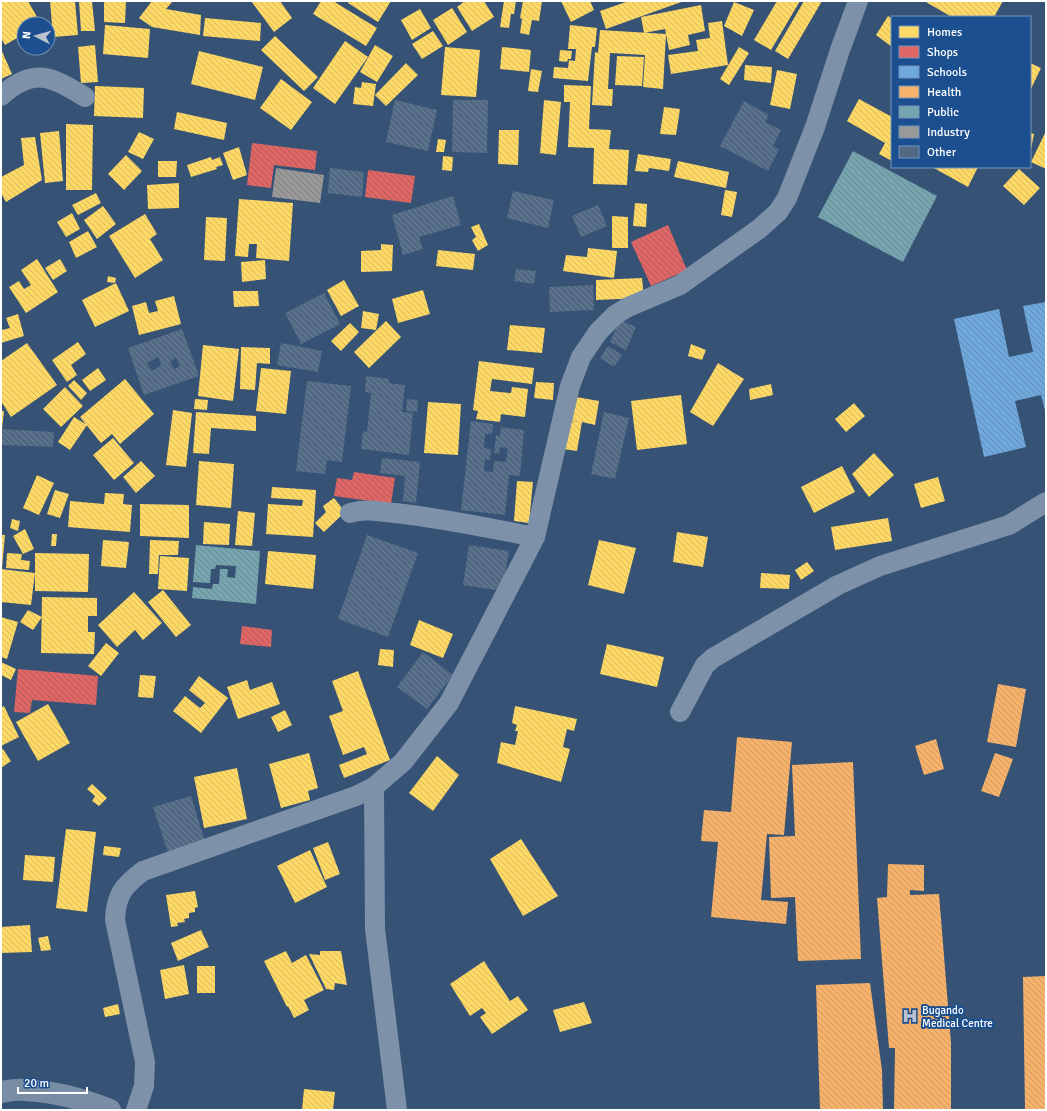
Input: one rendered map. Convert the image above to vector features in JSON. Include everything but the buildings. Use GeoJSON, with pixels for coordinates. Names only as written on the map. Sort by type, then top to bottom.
{"type":"FeatureCollection","features":[{"type":"Feature","properties":{"kind":"main road"},"geometry":{"type":"LineString","coordinates":[[1,1092],[21,1089],[65,1096],[98,1105],[110,1110]]}},
{"type":"Feature","properties":{"kind":"street"},"geometry":{"type":"LineString","coordinates":[[136,1110],[144,1086],[145,1062],[115,920],[118,899],[122,890],[131,880],[143,871],[348,798],[374,787],[403,762],[449,703],[535,537],[570,386],[581,357],[598,332],[615,314],[680,285],[759,229],[778,212],[787,198],[815,127],[840,50],[858,1]]}},
{"type":"Feature","properties":{"kind":"street"},"geometry":{"type":"LineString","coordinates":[[1,96],[22,81],[34,77],[48,78],[64,84],[85,97]]}},
{"type":"Feature","properties":{"kind":"street"},"geometry":{"type":"LineString","coordinates":[[680,712],[705,666],[713,658],[838,586],[880,566],[1009,525],[1046,502]]}},
{"type":"Feature","properties":{"kind":"street"},"geometry":{"type":"LineString","coordinates":[[350,513],[359,510],[374,510],[419,515],[535,537]]}},
{"type":"Feature","properties":{"kind":"street"},"geometry":{"type":"LineString","coordinates":[[374,787],[375,929],[397,1110]]}},
{"type":"Feature","properties":{"kind":"place","name":"Bugando Medical Centre"},"geometry":{"type":"Point","coordinates":[910,1016]}}]}
